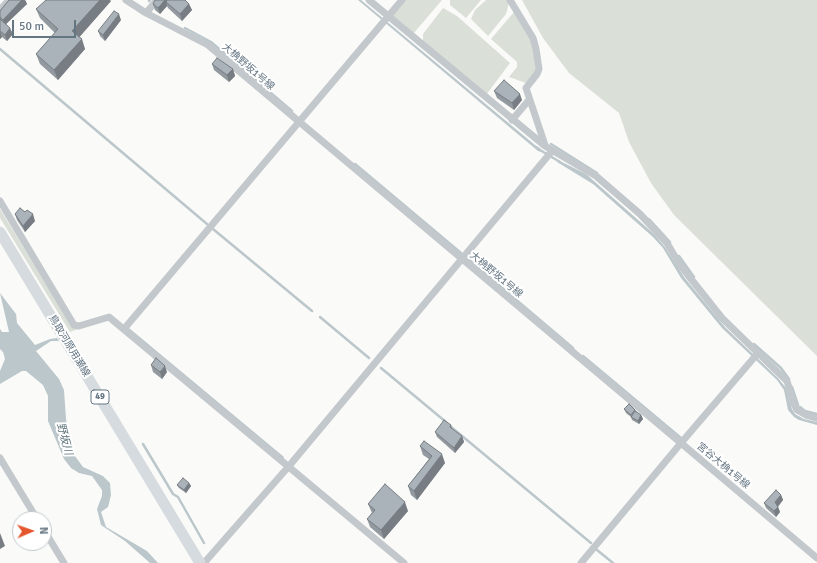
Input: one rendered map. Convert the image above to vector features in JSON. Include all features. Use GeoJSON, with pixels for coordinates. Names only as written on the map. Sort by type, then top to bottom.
{"type":"FeatureCollection","features":[{"type":"Feature","properties":{"kind":"main road","name":"鳥取河原用瀬線"},"geometry":{"type":"LineString","coordinates":[[0,232],[200,563]]}},
{"type":"Feature","properties":{"kind":"street"},"geometry":{"type":"LineString","coordinates":[[0,10],[9,0]]}},
{"type":"Feature","properties":{"kind":"street","name":"大桷野坂1号線"},"geometry":{"type":"LineString","coordinates":[[126,0],[146,13],[208,45],[681,443]]}},
{"type":"Feature","properties":{"kind":"street"},"geometry":{"type":"LineString","coordinates":[[146,13],[157,0]]}},
{"type":"Feature","properties":{"kind":"street"},"geometry":{"type":"LineString","coordinates":[[369,0],[545,146],[596,176],[657,231],[668,243],[689,276],[722,318],[787,381],[797,410],[806,415],[817,418]]}},
{"type":"Feature","properties":{"kind":"street"},"geometry":{"type":"LineString","coordinates":[[124,329],[402,0]]}},
{"type":"Feature","properties":{"kind":"street"},"geometry":{"type":"LineString","coordinates":[[510,0],[532,38],[538,59],[537,74],[526,88],[545,146]]}},
{"type":"Feature","properties":{"kind":"street"},"geometry":{"type":"LineString","coordinates":[[512,120],[529,100]]}},
{"type":"Feature","properties":{"kind":"street"},"geometry":{"type":"LineString","coordinates":[[204,563],[289,466],[552,150]]}},
{"type":"Feature","properties":{"kind":"street"},"geometry":{"type":"LineString","coordinates":[[0,201],[74,325],[79,326],[109,318],[404,563]]}},
{"type":"Feature","properties":{"kind":"street"},"geometry":{"type":"LineString","coordinates":[[681,443],[758,353]]}},
{"type":"Feature","properties":{"kind":"street","name":"宮谷大桷1号線"},"geometry":{"type":"LineString","coordinates":[[581,563],[681,443],[817,559]]}},
{"type":"Feature","properties":{"kind":"street"},"geometry":{"type":"LineString","coordinates":[[0,458],[32,511]]}},
{"type":"Feature","properties":{"kind":"street"},"geometry":{"type":"LineString","coordinates":[[52,543],[64,563]]}},
{"type":"Feature","properties":{"kind":"street"},"geometry":{"type":"LineString","coordinates":[[814,563],[817,559]]}},
{"type":"Feature","properties":{"kind":"shaded area"},"geometry":{"type":"Polygon","coordinates":[[[405,0],[442,0],[413,34],[393,17],[392,14],[405,0]]]}},
{"type":"Feature","properties":{"kind":"shaded area"},"geometry":{"type":"Polygon","coordinates":[[[450,0],[481,0],[466,18],[450,5],[450,0]]]}},
{"type":"Feature","properties":{"kind":"shaded area"},"geometry":{"type":"Polygon","coordinates":[[[486,0],[507,0],[509,3],[506,14],[488,36],[471,19],[475,10],[486,0]]]}},
{"type":"Feature","properties":{"kind":"shaded area"},"geometry":{"type":"Polygon","coordinates":[[[522,0],[817,0],[817,356],[674,215],[651,183],[629,142],[619,113],[569,73],[543,38],[522,0]]]}},
{"type":"Feature","properties":{"kind":"shaded area"},"geometry":{"type":"Polygon","coordinates":[[[443,8],[457,16],[510,63],[486,95],[423,42],[423,34],[443,8]]]}},
{"type":"Feature","properties":{"kind":"shaded area"},"geometry":{"type":"Polygon","coordinates":[[[514,12],[530,38],[536,58],[535,73],[526,83],[509,77],[517,67],[517,62],[491,39],[514,12]]]}},
{"type":"Feature","properties":{"kind":"shaded area"},"geometry":{"type":"Polygon","coordinates":[[[0,209],[72,327],[81,328],[70,332],[0,218],[0,209]]]}},
{"type":"Feature","properties":{"kind":"water"},"geometry":{"type":"Polygon","coordinates":[[[358,0],[361,0],[540,148],[542,152],[538,151],[358,0]]]}},
{"type":"Feature","properties":{"kind":"water"},"geometry":{"type":"Polygon","coordinates":[[[558,160],[586,174],[654,234],[665,247],[684,277],[725,327],[778,378],[786,388],[795,414],[804,419],[817,422],[817,425],[794,417],[788,410],[784,390],[777,380],[722,328],[681,278],[663,248],[653,237],[593,184],[557,162],[558,160]]]}},
{"type":"Feature","properties":{"kind":"water","name":"野坂川"},"geometry":{"type":"Polygon","coordinates":[[[0,293],[16,314],[17,323],[35,345],[50,339],[57,338],[59,341],[51,341],[36,351],[59,379],[64,390],[66,419],[72,452],[83,467],[103,476],[110,483],[111,495],[108,507],[101,512],[106,527],[147,551],[158,563],[150,563],[125,541],[101,525],[97,509],[102,496],[102,490],[92,476],[79,473],[71,468],[64,459],[48,421],[48,396],[43,385],[26,371],[22,371],[0,384],[0,371],[5,359],[3,352],[0,349],[0,329],[2,332],[9,332],[0,293]]]}},
{"type":"Feature","properties":{"kind":"water"},"geometry":{"type":"Polygon","coordinates":[[[129,328],[284,457],[283,459],[129,331],[129,328]]]}},
{"type":"Feature","properties":{"kind":"building"},"geometry":{"type":"Polygon","coordinates":[[[9,0],[22,0],[3,20],[0,17],[0,11],[9,0]]]}},
{"type":"Feature","properties":{"kind":"building"},"geometry":{"type":"Polygon","coordinates":[[[46,0],[100,0],[72,31],[82,39],[54,70],[36,54],[58,29],[36,9],[46,0]]]}},
{"type":"Feature","properties":{"kind":"building"},"geometry":{"type":"Polygon","coordinates":[[[155,0],[165,0],[158,8],[153,4],[155,0]]]}},
{"type":"Feature","properties":{"kind":"building"},"geometry":{"type":"Polygon","coordinates":[[[167,0],[185,0],[189,4],[180,14],[166,2],[167,0]]]}},
{"type":"Feature","properties":{"kind":"building"},"geometry":{"type":"Polygon","coordinates":[[[114,11],[119,14],[103,35],[98,31],[114,11]]]}},
{"type":"Feature","properties":{"kind":"building"},"geometry":{"type":"Polygon","coordinates":[[[0,19],[10,28],[5,35],[0,31],[0,19]]]}},
{"type":"Feature","properties":{"kind":"building"},"geometry":{"type":"Polygon","coordinates":[[[217,58],[233,69],[227,75],[212,64],[217,58]]]}},
{"type":"Feature","properties":{"kind":"building"},"geometry":{"type":"Polygon","coordinates":[[[504,80],[520,94],[512,103],[494,91],[504,80]]]}},
{"type":"Feature","properties":{"kind":"building"},"geometry":{"type":"Polygon","coordinates":[[[20,208],[25,212],[27,210],[33,214],[23,226],[15,214],[20,208]]]}},
{"type":"Feature","properties":{"kind":"building"},"geometry":{"type":"Polygon","coordinates":[[[156,358],[165,366],[160,372],[151,365],[156,358]]]}},
{"type":"Feature","properties":{"kind":"building"},"geometry":{"type":"Polygon","coordinates":[[[629,404],[635,410],[631,415],[624,409],[629,404]]]}},
{"type":"Feature","properties":{"kind":"building"},"geometry":{"type":"Polygon","coordinates":[[[635,411],[641,415],[638,421],[631,417],[635,411]]]}},
{"type":"Feature","properties":{"kind":"building"},"geometry":{"type":"Polygon","coordinates":[[[444,420],[451,425],[450,427],[462,436],[454,448],[435,432],[444,420]]]}},
{"type":"Feature","properties":{"kind":"building"},"geometry":{"type":"Polygon","coordinates":[[[424,441],[442,454],[414,491],[408,486],[432,456],[420,446],[424,441]]]}},
{"type":"Feature","properties":{"kind":"building"},"geometry":{"type":"Polygon","coordinates":[[[183,478],[189,483],[184,490],[177,485],[183,478]]]}},
{"type":"Feature","properties":{"kind":"building"},"geometry":{"type":"Polygon","coordinates":[[[385,484],[405,502],[381,530],[367,519],[375,510],[368,504],[385,484]]]}},
{"type":"Feature","properties":{"kind":"building"},"geometry":{"type":"Polygon","coordinates":[[[776,490],[781,495],[775,502],[778,507],[774,511],[764,503],[776,490]]]}},
{"type":"Feature","properties":{"kind":"waterway"},"geometry":{"type":"LineString","coordinates":[[185,28],[211,42],[292,111]]}},
{"type":"Feature","properties":{"kind":"waterway"},"geometry":{"type":"LineString","coordinates":[[0,49],[207,224]]}},
{"type":"Feature","properties":{"kind":"waterway"},"geometry":{"type":"LineString","coordinates":[[551,144],[597,173]]}},
{"type":"Feature","properties":{"kind":"waterway"},"geometry":{"type":"LineString","coordinates":[[540,150],[560,162]]}},
{"type":"Feature","properties":{"kind":"waterway"},"geometry":{"type":"LineString","coordinates":[[355,164],[461,253]]}},
{"type":"Feature","properties":{"kind":"waterway"},"geometry":{"type":"LineString","coordinates":[[649,219],[670,242]]}},
{"type":"Feature","properties":{"kind":"waterway"},"geometry":{"type":"LineString","coordinates":[[213,229],[312,311]]}},
{"type":"Feature","properties":{"kind":"waterway"},"geometry":{"type":"LineString","coordinates":[[679,256],[694,277]]}},
{"type":"Feature","properties":{"kind":"waterway"},"geometry":{"type":"LineString","coordinates":[[468,259],[573,348]]}},
{"type":"Feature","properties":{"kind":"waterway"},"geometry":{"type":"LineString","coordinates":[[320,317],[369,358]]}},
{"type":"Feature","properties":{"kind":"waterway"},"geometry":{"type":"LineString","coordinates":[[754,344],[781,368],[789,379]]}},
{"type":"Feature","properties":{"kind":"waterway"},"geometry":{"type":"LineString","coordinates":[[583,356],[681,438]]}},
{"type":"Feature","properties":{"kind":"waterway"},"geometry":{"type":"LineString","coordinates":[[381,368],[446,422]]}},
{"type":"Feature","properties":{"kind":"waterway"},"geometry":{"type":"LineString","coordinates":[[792,387],[798,405]]}},
{"type":"Feature","properties":{"kind":"waterway"},"geometry":{"type":"LineString","coordinates":[[800,407],[805,411],[817,414]]}},
{"type":"Feature","properties":{"kind":"waterway"},"geometry":{"type":"LineString","coordinates":[[450,426],[591,543]]}},
{"type":"Feature","properties":{"kind":"waterway"},"geometry":{"type":"LineString","coordinates":[[143,444],[173,494],[178,497],[204,543]]}},
{"type":"Feature","properties":{"kind":"waterway"},"geometry":{"type":"LineString","coordinates":[[597,550],[613,563]]}}]}
